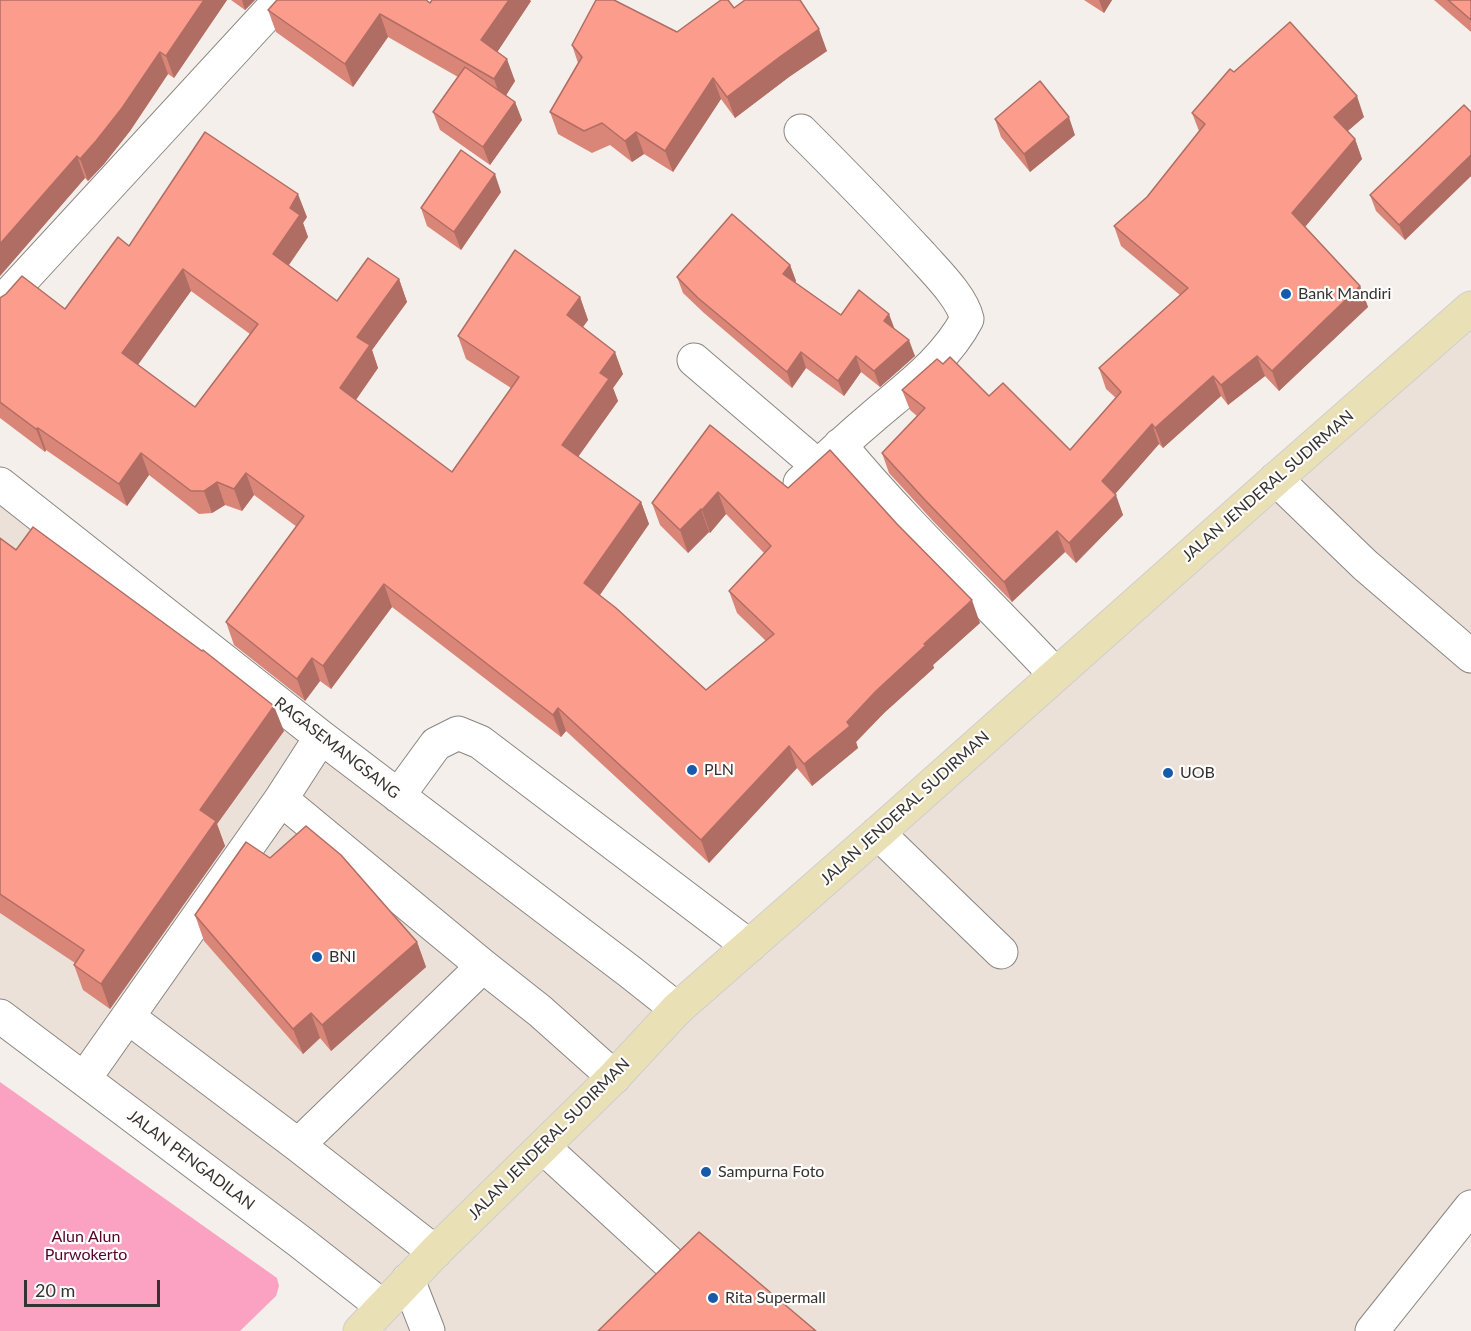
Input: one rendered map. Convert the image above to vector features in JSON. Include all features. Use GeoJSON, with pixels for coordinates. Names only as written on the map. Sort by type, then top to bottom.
{"type":"FeatureCollection","features":[{"type":"Feature","properties":{"kind":"main road","name":"JALAN JENDERAL SUDIRMAN"},"geometry":{"type":"LineString","coordinates":[[360,1331],[435,1252],[614,1077],[677,1009],[1471,308]]}},
{"type":"Feature","properties":{"kind":"street"},"geometry":{"type":"LineString","coordinates":[[0,304],[280,0]]}},
{"type":"Feature","properties":{"kind":"street"},"geometry":{"type":"LineString","coordinates":[[801,131],[888,219],[943,280],[965,310],[967,318],[958,335],[928,371],[818,466]]}},
{"type":"Feature","properties":{"kind":"street"},"geometry":{"type":"LineString","coordinates":[[694,360],[818,466],[865,476],[1055,674]]}},
{"type":"Feature","properties":{"kind":"street"},"geometry":{"type":"LineString","coordinates":[[1276,479],[1365,565],[1471,656]]}},
{"type":"Feature","properties":{"kind":"street","name":"RAGASEMANGSANG"},"geometry":{"type":"LineString","coordinates":[[0,484],[321,737],[677,1009]]}},
{"type":"Feature","properties":{"kind":"street"},"geometry":{"type":"LineString","coordinates":[[398,796],[436,744],[458,734],[480,741],[749,946]]}},
{"type":"Feature","properties":{"kind":"street"},"geometry":{"type":"LineString","coordinates":[[84,1079],[281,799],[321,737]]}},
{"type":"Feature","properties":{"kind":"street"},"geometry":{"type":"LineString","coordinates":[[281,799],[540,1011],[614,1077]]}},
{"type":"Feature","properties":{"kind":"street"},"geometry":{"type":"LineString","coordinates":[[878,833],[1001,952]]}},
{"type":"Feature","properties":{"kind":"street"},"geometry":{"type":"LineString","coordinates":[[298,1145],[483,966]]}},
{"type":"Feature","properties":{"kind":"street","name":"JALAN PENGADILAN"},"geometry":{"type":"LineString","coordinates":[[0,1016],[382,1306]]}},
{"type":"Feature","properties":{"kind":"street"},"geometry":{"type":"LineString","coordinates":[[128,1017],[435,1252]]}},
{"type":"Feature","properties":{"kind":"street"},"geometry":{"type":"LineString","coordinates":[[543,1147],[675,1268]]}},
{"type":"Feature","properties":{"kind":"street"},"geometry":{"type":"LineString","coordinates":[[1372,1331],[1471,1207]]}},
{"type":"Feature","properties":{"kind":"street"},"geometry":{"type":"LineString","coordinates":[[408,1280],[428,1331]]}},
{"type":"Feature","properties":{"kind":"shaded area"},"geometry":{"type":"Polygon","coordinates":[[[1471,307],[1471,1207],[1372,1331],[351,1331],[382,1307],[0,1029],[0,484],[677,1009],[1471,307]]]}},
{"type":"Feature","properties":{"kind":"green space","name":"Alun Alun Purwokerto"},"geometry":{"type":"Polygon","coordinates":[[[0,1082],[277,1278],[279,1286],[276,1296],[240,1331],[0,1331],[0,1082]]]}},
{"type":"Feature","properties":{"kind":"building"},"geometry":{"type":"Polygon","coordinates":[[[0,0],[204,0],[166,56],[160,52],[122,108],[96,141],[80,159],[77,156],[0,244],[0,0]]]}},
{"type":"Feature","properties":{"kind":"building"},"geometry":{"type":"Polygon","coordinates":[[[277,0],[426,0],[430,3],[432,0],[509,0],[481,40],[507,59],[494,79],[380,14],[345,64],[268,10],[277,0]]]}},
{"type":"Feature","properties":{"kind":"building"},"geometry":{"type":"Polygon","coordinates":[[[596,0],[614,0],[677,32],[721,0],[728,0],[734,8],[745,0],[800,0],[819,29],[727,97],[713,78],[665,151],[636,132],[625,141],[602,123],[584,131],[550,112],[582,57],[572,45],[596,0]]]}},
{"type":"Feature","properties":{"kind":"building"},"geometry":{"type":"Polygon","coordinates":[[[1448,0],[1471,0],[1471,20],[1448,0]]]}},
{"type":"Feature","properties":{"kind":"building"},"geometry":{"type":"Polygon","coordinates":[[[1290,22],[1357,96],[1334,117],[1355,139],[1292,213],[1360,286],[1272,371],[1257,356],[1221,385],[1213,376],[1155,428],[1152,424],[1102,481],[1116,495],[1069,543],[1057,531],[1004,582],[882,453],[925,408],[902,390],[937,359],[943,364],[950,357],[989,396],[1003,383],[1070,450],[1121,392],[1099,368],[1188,288],[1114,226],[1147,197],[1205,124],[1192,113],[1230,69],[1234,72],[1290,22]]]}},
{"type":"Feature","properties":{"kind":"building"},"geometry":{"type":"Polygon","coordinates":[[[465,67],[515,102],[483,147],[433,112],[465,67]]]}},
{"type":"Feature","properties":{"kind":"building"},"geometry":{"type":"Polygon","coordinates":[[[1040,81],[1069,117],[1024,154],[995,119],[1040,81]]]}},
{"type":"Feature","properties":{"kind":"building"},"geometry":{"type":"Polygon","coordinates":[[[1464,105],[1471,112],[1471,155],[1399,225],[1370,195],[1464,105]]]}},
{"type":"Feature","properties":{"kind":"building"},"geometry":{"type":"Polygon","coordinates":[[[205,132],[298,194],[290,208],[300,215],[273,254],[337,301],[368,258],[399,279],[357,337],[370,345],[340,388],[452,472],[519,377],[458,336],[515,250],[580,297],[567,315],[615,352],[600,373],[609,379],[562,445],[641,502],[584,583],[616,608],[706,690],[774,634],[729,591],[771,546],[718,492],[680,530],[652,503],[710,425],[788,488],[830,450],[897,524],[972,600],[876,691],[847,722],[850,726],[804,764],[789,746],[701,840],[558,708],[553,715],[384,584],[323,666],[312,658],[297,679],[226,622],[304,516],[246,473],[234,489],[217,482],[204,491],[191,491],[141,453],[119,484],[38,428],[36,429],[0,402],[0,298],[22,276],[65,309],[118,237],[129,246],[205,132]],[[183,269],[122,353],[195,407],[258,324],[183,269]]]}},
{"type":"Feature","properties":{"kind":"building"},"geometry":{"type":"Polygon","coordinates":[[[461,150],[495,174],[454,232],[421,208],[461,150]]]}},
{"type":"Feature","properties":{"kind":"building"},"geometry":{"type":"Polygon","coordinates":[[[732,214],[790,265],[783,274],[841,315],[859,290],[889,314],[884,321],[909,340],[874,371],[856,356],[838,381],[801,352],[787,372],[698,298],[677,277],[732,214]]]}},
{"type":"Feature","properties":{"kind":"building"},"geometry":{"type":"Polygon","coordinates":[[[33,527],[203,650],[274,706],[200,810],[216,821],[101,984],[74,965],[84,950],[0,894],[0,538],[16,550],[33,527]]]}},
{"type":"Feature","properties":{"kind":"building","name":"BNI"},"geometry":{"type":"Polygon","coordinates":[[[306,826],[341,855],[417,942],[322,1025],[311,1013],[293,1029],[195,915],[246,842],[270,858],[306,826]]]}},
{"type":"Feature","properties":{"kind":"building"},"geometry":{"type":"Polygon","coordinates":[[[699,1232],[816,1331],[598,1331],[699,1232]]]}},
{"type":"Feature","properties":{"kind":"place","name":"Bank Mandiri"},"geometry":{"type":"Point","coordinates":[1286,294]}},
{"type":"Feature","properties":{"kind":"place","name":"PLN"},"geometry":{"type":"Point","coordinates":[692,770]}},
{"type":"Feature","properties":{"kind":"place","name":"UOB"},"geometry":{"type":"Point","coordinates":[1168,773]}},
{"type":"Feature","properties":{"kind":"place","name":"BNI"},"geometry":{"type":"Point","coordinates":[317,957]}},
{"type":"Feature","properties":{"kind":"place","name":"Sampurna Foto"},"geometry":{"type":"Point","coordinates":[706,1172]}},
{"type":"Feature","properties":{"kind":"place","name":"Rita Supermall"},"geometry":{"type":"Point","coordinates":[713,1298]}}]}
